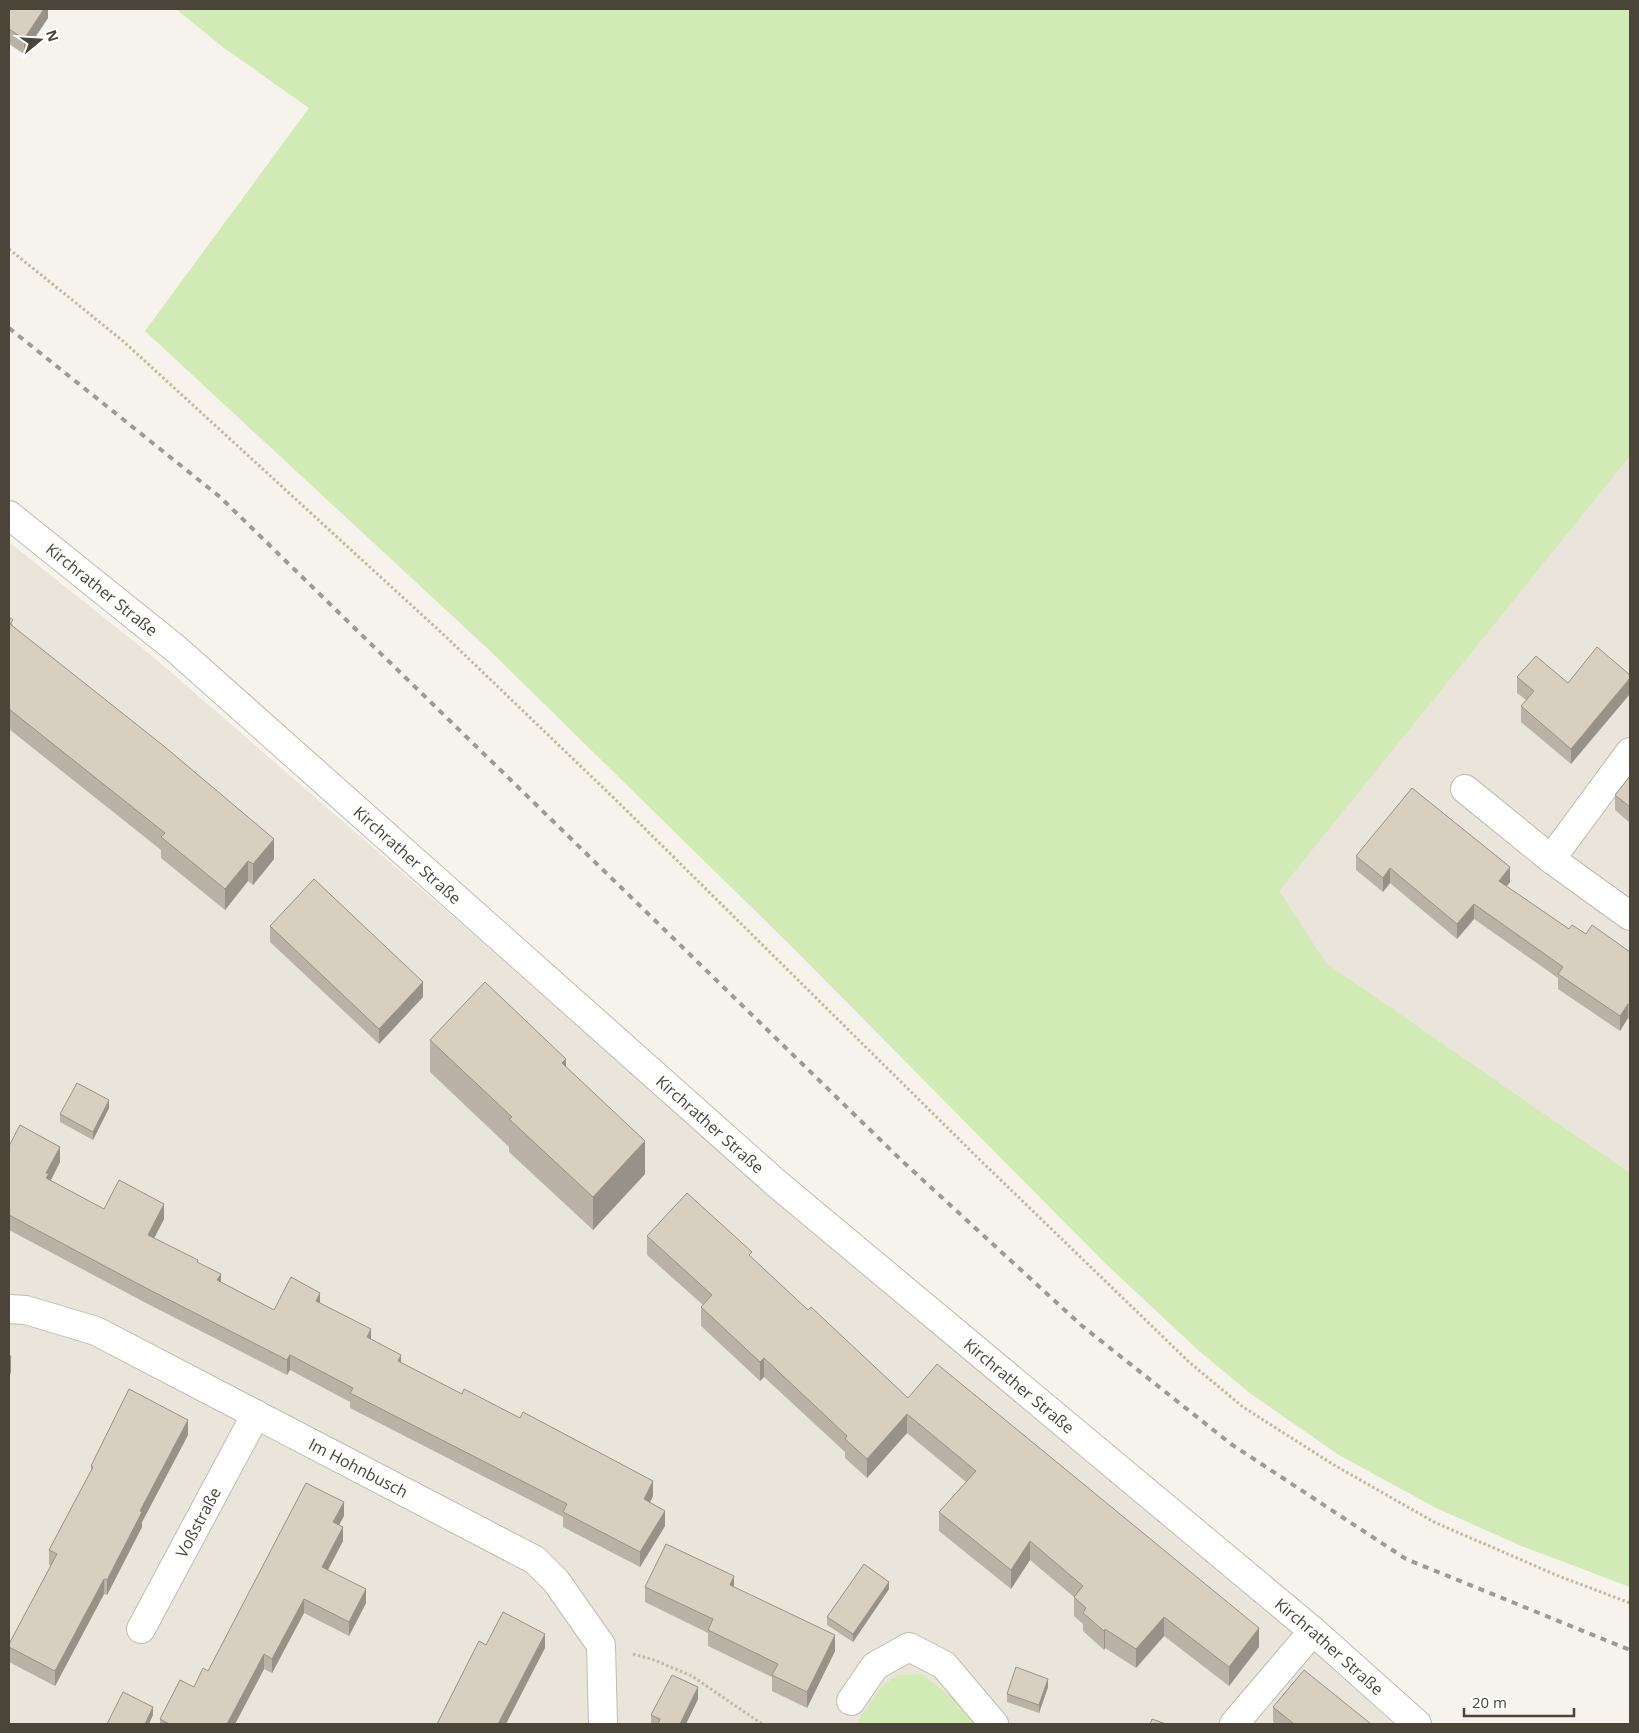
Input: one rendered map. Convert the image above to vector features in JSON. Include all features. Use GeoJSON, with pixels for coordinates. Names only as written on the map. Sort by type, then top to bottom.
{"type":"FeatureCollection","features":[{"type":"Feature","properties":{"kind":"street","name":"Kirchrather Straße"},"geometry":{"type":"LineString","coordinates":[[9,515],[176,649],[776,1183],[1313,1631],[1417,1724]]}},
{"type":"Feature","properties":{"kind":"street"},"geometry":{"type":"LineString","coordinates":[[1552,859],[1630,752]]}},
{"type":"Feature","properties":{"kind":"street"},"geometry":{"type":"LineString","coordinates":[[1466,789],[1552,859],[1630,916]]}},
{"type":"Feature","properties":{"kind":"street","name":"Im Hohnbusch"},"geometry":{"type":"LineString","coordinates":[[9,1309],[26,1310],[96,1330],[535,1560],[556,1581],[601,1644]]}},
{"type":"Feature","properties":{"kind":"street","name":"Voßstraße"},"geometry":{"type":"LineString","coordinates":[[141,1629],[256,1414]]}},
{"type":"Feature","properties":{"kind":"street"},"geometry":{"type":"LineString","coordinates":[[1234,1724],[1313,1631]]}},
{"type":"Feature","properties":{"kind":"street"},"geometry":{"type":"LineString","coordinates":[[601,1644],[602,1724]]}},
{"type":"Feature","properties":{"kind":"street"},"geometry":{"type":"LineString","coordinates":[[851,1701],[874,1666],[909,1648],[944,1665],[994,1724]]}},
{"type":"Feature","properties":{"kind":"path"},"geometry":{"type":"LineString","coordinates":[[9,250],[123,341],[444,635],[620,804],[999,1178],[1189,1362],[1236,1402],[1334,1465],[1434,1522],[1556,1575],[1630,1603]]}},
{"type":"Feature","properties":{"kind":"path"},"geometry":{"type":"LineString","coordinates":[[601,1644],[654,1660],[692,1676],[762,1724]]}},
{"type":"Feature","properties":{"kind":"shaded area"},"geometry":{"type":"Polygon","coordinates":[[[1630,453],[1630,1173],[1254,914],[1630,453]]]}},
{"type":"Feature","properties":{"kind":"shaded area"},"geometry":{"type":"Polygon","coordinates":[[[9,542],[151,655],[415,884],[1319,1656],[1394,1724],[9,1724],[9,542]]]}},
{"type":"Feature","properties":{"kind":"green space"},"geometry":{"type":"Polygon","coordinates":[[[176,9],[1630,9],[1630,456],[1279,891],[1326,963],[1630,1173],[1630,1587],[1519,1545],[1436,1508],[1339,1455],[1251,1394],[1199,1351],[1106,1264],[793,948],[487,648],[145,331],[309,108],[224,48],[176,9]]]}},
{"type":"Feature","properties":{"kind":"green space"},"geometry":{"type":"Polygon","coordinates":[[[922,1674],[986,1724],[856,1724],[880,1688],[897,1675],[922,1674]]]}},
{"type":"Feature","properties":{"kind":"building"},"geometry":{"type":"Polygon","coordinates":[[[9,9],[44,9],[24,39],[9,29],[9,9]]]}},
{"type":"Feature","properties":{"kind":"building"},"geometry":{"type":"Polygon","coordinates":[[[9,617],[13,620],[10,624],[165,747],[274,839],[253,864],[248,861],[225,889],[161,837],[165,833],[9,709],[9,617]]]}},
{"type":"Feature","properties":{"kind":"building"},"geometry":{"type":"Polygon","coordinates":[[[1597,647],[1630,675],[1630,678],[1571,749],[1521,706],[1534,691],[1517,677],[1536,656],[1568,683],[1597,647]]]}},
{"type":"Feature","properties":{"kind":"building"},"geometry":{"type":"Polygon","coordinates":[[[1630,776],[1630,807],[1615,795],[1630,776]]]}},
{"type":"Feature","properties":{"kind":"building"},"geometry":{"type":"Polygon","coordinates":[[[1412,788],[1510,867],[1499,881],[1569,929],[1572,925],[1586,934],[1592,925],[1630,952],[1630,1005],[1628,1004],[1620,1016],[1558,974],[1563,967],[1474,904],[1457,924],[1390,868],[1383,878],[1356,856],[1412,788]]]}},
{"type":"Feature","properties":{"kind":"building"},"geometry":{"type":"Polygon","coordinates":[[[314,879],[423,982],[379,1029],[270,926],[314,879]]]}},
{"type":"Feature","properties":{"kind":"building"},"geometry":{"type":"Polygon","coordinates":[[[485,982],[566,1059],[562,1063],[645,1141],[593,1197],[509,1119],[512,1117],[430,1040],[485,982]]]}},
{"type":"Feature","properties":{"kind":"building"},"geometry":{"type":"Polygon","coordinates":[[[77,1083],[109,1100],[93,1132],[60,1114],[77,1083]]]}},
{"type":"Feature","properties":{"kind":"building"},"geometry":{"type":"Polygon","coordinates":[[[20,1125],[60,1147],[46,1173],[49,1174],[46,1178],[104,1209],[119,1180],[164,1204],[148,1235],[198,1260],[197,1262],[221,1274],[217,1280],[274,1310],[291,1277],[320,1293],[316,1301],[371,1329],[367,1337],[401,1355],[398,1361],[462,1394],[464,1389],[520,1418],[523,1412],[653,1481],[644,1499],[665,1511],[640,1552],[563,1512],[567,1504],[350,1393],[353,1388],[290,1355],[287,1360],[9,1215],[9,1146],[20,1125]]]}},
{"type":"Feature","properties":{"kind":"building"},"geometry":{"type":"Polygon","coordinates":[[[687,1193],[752,1252],[749,1255],[808,1310],[811,1307],[908,1398],[937,1364],[1259,1628],[1229,1667],[1164,1617],[1136,1649],[1105,1629],[1104,1631],[1083,1613],[1086,1608],[1074,1597],[1083,1586],[1030,1541],[1011,1570],[939,1512],[976,1471],[907,1414],[867,1459],[845,1439],[847,1436],[764,1358],[760,1362],[701,1307],[712,1295],[647,1236],[687,1193]]]}},
{"type":"Feature","properties":{"kind":"building"},"geometry":{"type":"Polygon","coordinates":[[[129,1389],[188,1420],[140,1511],[142,1512],[107,1580],[104,1579],[55,1671],[9,1647],[9,1644],[57,1554],[49,1550],[93,1467],[91,1466],[129,1389]]]}},
{"type":"Feature","properties":{"kind":"building"},"geometry":{"type":"Polygon","coordinates":[[[306,1483],[344,1502],[333,1522],[343,1527],[322,1567],[366,1589],[349,1622],[304,1599],[272,1659],[264,1654],[227,1724],[169,1724],[160,1719],[180,1680],[194,1687],[203,1668],[208,1671],[306,1483]]]}},
{"type":"Feature","properties":{"kind":"building"},"geometry":{"type":"Polygon","coordinates":[[[666,1544],[734,1576],[730,1585],[835,1635],[807,1692],[772,1675],[778,1664],[708,1630],[713,1619],[645,1587],[666,1544]]]}},
{"type":"Feature","properties":{"kind":"building"},"geometry":{"type":"Polygon","coordinates":[[[864,1564],[889,1582],[853,1634],[827,1617],[864,1564]]]}},
{"type":"Feature","properties":{"kind":"building"},"geometry":{"type":"Polygon","coordinates":[[[503,1612],[545,1634],[498,1724],[437,1724],[479,1641],[486,1645],[503,1612]]]}},
{"type":"Feature","properties":{"kind":"building"},"geometry":{"type":"Polygon","coordinates":[[[1016,1667],[1048,1679],[1039,1705],[1007,1694],[1016,1667]]]}},
{"type":"Feature","properties":{"kind":"building"},"geometry":{"type":"Polygon","coordinates":[[[1304,1670],[1371,1724],[1294,1724],[1273,1707],[1304,1670]]]}},
{"type":"Feature","properties":{"kind":"building"},"geometry":{"type":"Polygon","coordinates":[[[672,1675],[698,1687],[680,1724],[658,1724],[660,1719],[651,1715],[672,1675]]]}},
{"type":"Feature","properties":{"kind":"building"},"geometry":{"type":"Polygon","coordinates":[[[123,1692],[153,1707],[145,1724],[107,1724],[123,1692]]]}},
{"type":"Feature","properties":{"kind":"building"},"geometry":{"type":"Polygon","coordinates":[[[1152,1719],[1166,1724],[1150,1724],[1152,1719]]]}},
{"type":"Feature","properties":{"kind":"railway"},"geometry":{"type":"LineString","coordinates":[[9,328],[220,497],[900,1159],[1081,1325],[1231,1444],[1406,1559],[1630,1650]]}}]}
